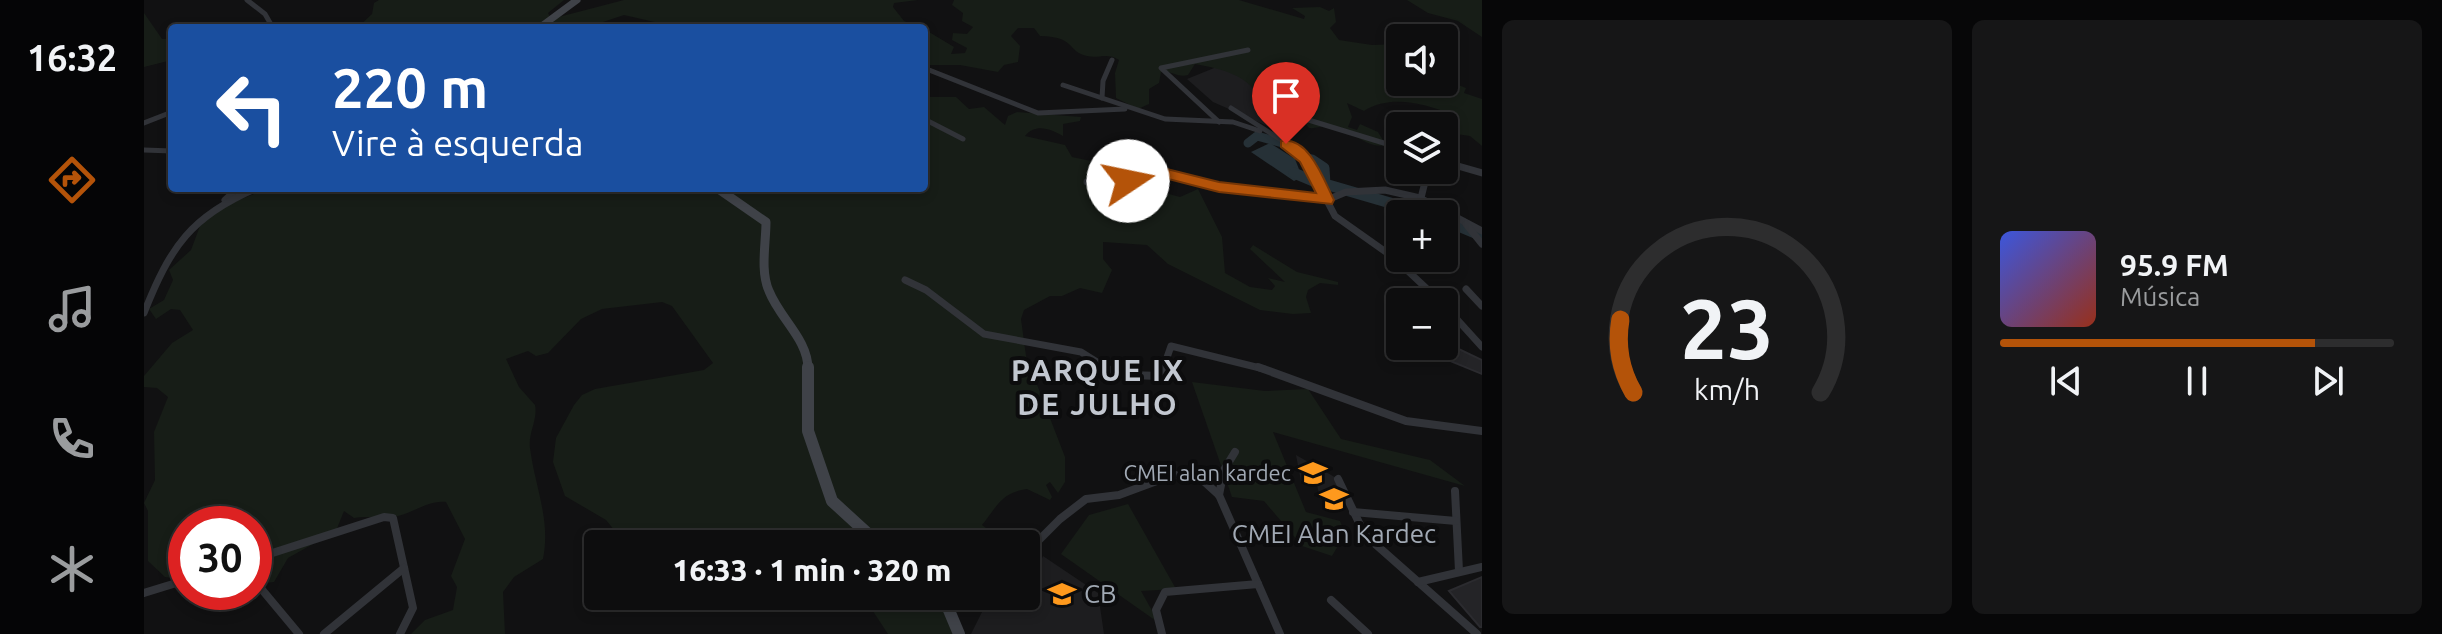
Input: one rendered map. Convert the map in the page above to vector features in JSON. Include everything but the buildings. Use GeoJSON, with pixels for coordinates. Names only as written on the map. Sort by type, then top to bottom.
{"type":"FeatureCollection","features":[{"type":"Feature","properties":{"kind":"street"},"geometry":{"type":"LineString","coordinates":[[247,0],[265,14],[271,24]]}},
{"type":"Feature","properties":{"kind":"street"},"geometry":{"type":"LineString","coordinates":[[545,24],[577,1],[587,0]]}},
{"type":"Feature","properties":{"kind":"street"},"geometry":{"type":"LineString","coordinates":[[1219,122],[1161,68],[1163,65],[1248,50]]}},
{"type":"Feature","properties":{"kind":"street"},"geometry":{"type":"LineString","coordinates":[[1102,98],[1112,60]]}},
{"type":"Feature","properties":{"kind":"street"},"geometry":{"type":"LineString","coordinates":[[928,69],[950,74],[1031,112],[1064,114],[1131,108]]}},
{"type":"Feature","properties":{"kind":"street"},"geometry":{"type":"LineString","coordinates":[[1063,85],[1173,121],[1243,124],[1276,138]]}},
{"type":"Feature","properties":{"kind":"street"},"geometry":{"type":"LineString","coordinates":[[1231,108],[1307,160],[1336,217],[1393,257],[1426,288]]}},
{"type":"Feature","properties":{"kind":"street"},"geometry":{"type":"LineString","coordinates":[[144,123],[168,114]]}},
{"type":"Feature","properties":{"kind":"street"},"geometry":{"type":"LineString","coordinates":[[1286,144],[1274,129],[1284,115],[1289,114],[1386,144]]}},
{"type":"Feature","properties":{"kind":"street"},"geometry":{"type":"LineString","coordinates":[[928,121],[963,139]]}},
{"type":"Feature","properties":{"kind":"street"},"geometry":{"type":"LineString","coordinates":[[144,150],[168,151]]}},
{"type":"Feature","properties":{"kind":"street"},"geometry":{"type":"LineString","coordinates":[[1458,166],[1482,173]]}},
{"type":"Feature","properties":{"kind":"street"},"geometry":{"type":"LineString","coordinates":[[1087,182],[1116,184],[1151,170],[1219,187],[1327,200],[1338,192],[1393,192],[1421,198],[1482,231]]}},
{"type":"Feature","properties":{"kind":"street"},"geometry":{"type":"LineString","coordinates":[[1421,198],[1424,184]]}},
{"type":"Feature","properties":{"kind":"street"},"geometry":{"type":"LineString","coordinates":[[144,313],[163,269],[196,226],[234,192]]}},
{"type":"Feature","properties":{"kind":"street"},"geometry":{"type":"LineString","coordinates":[[224,202],[248,192]]}},
{"type":"Feature","properties":{"kind":"street"},"geometry":{"type":"LineString","coordinates":[[723,192],[766,222],[765,279],[808,354],[808,431],[813,453],[832,501],[864,530]]}},
{"type":"Feature","properties":{"kind":"street"},"geometry":{"type":"LineString","coordinates":[[1466,223],[1482,244]]}},
{"type":"Feature","properties":{"kind":"street"},"geometry":{"type":"LineString","coordinates":[[905,280],[926,290],[984,334],[1081,352],[1100,367],[1129,375],[1160,376],[1171,346],[1255,366],[1406,421],[1482,431]]}},
{"type":"Feature","properties":{"kind":"street"},"geometry":{"type":"LineString","coordinates":[[1466,289],[1482,306]]}},
{"type":"Feature","properties":{"kind":"street"},"geometry":{"type":"LineString","coordinates":[[1458,321],[1482,347]]}},
{"type":"Feature","properties":{"kind":"street"},"geometry":{"type":"LineString","coordinates":[[1219,495],[1224,470],[1235,452]]}},
{"type":"Feature","properties":{"kind":"street"},"geometry":{"type":"LineString","coordinates":[[1040,540],[1085,499],[1116,496],[1184,471],[1206,478],[1219,495],[1280,634]]}},
{"type":"Feature","properties":{"kind":"street"},"geometry":{"type":"LineString","coordinates":[[1338,479],[1365,535],[1477,634]]}},
{"type":"Feature","properties":{"kind":"street"},"geometry":{"type":"LineString","coordinates":[[1455,491],[1459,571]]}},
{"type":"Feature","properties":{"kind":"street"},"geometry":{"type":"LineString","coordinates":[[1353,512],[1456,521]]}},
{"type":"Feature","properties":{"kind":"street"},"geometry":{"type":"LineString","coordinates":[[272,553],[384,517],[393,518],[413,608],[400,634]]}},
{"type":"Feature","properties":{"kind":"street"},"geometry":{"type":"LineString","coordinates":[[1418,582],[1482,567]]}},
{"type":"Feature","properties":{"kind":"street"},"geometry":{"type":"LineString","coordinates":[[324,634],[404,568]]}},
{"type":"Feature","properties":{"kind":"street"},"geometry":{"type":"LineString","coordinates":[[1162,634],[1156,610],[1165,592],[1258,584]]}},
{"type":"Feature","properties":{"kind":"street"},"geometry":{"type":"LineString","coordinates":[[144,593],[168,586]]}},
{"type":"Feature","properties":{"kind":"street"},"geometry":{"type":"LineString","coordinates":[[1331,600],[1368,634]]}},
{"type":"Feature","properties":{"kind":"street"},"geometry":{"type":"LineString","coordinates":[[272,602],[299,634]]}},
{"type":"Feature","properties":{"kind":"street"},"geometry":{"type":"LineString","coordinates":[[949,610],[959,634]]}},
{"type":"Feature","properties":{"kind":"shaded area"},"geometry":{"type":"Polygon","coordinates":[[[379,0],[564,0],[548,13],[551,19],[624,0],[918,0],[894,3],[893,7],[904,21],[912,24],[663,24],[624,15],[597,24],[361,24],[372,14],[374,3],[379,0]]]}},
{"type":"Feature","properties":{"kind":"shaded area"},"geometry":{"type":"Polygon","coordinates":[[[954,0],[1239,0],[1304,19],[1305,16],[1292,8],[1320,7],[1329,11],[1334,8],[1336,22],[1330,28],[1339,40],[1386,44],[1386,96],[1458,96],[1458,85],[1466,88],[1464,93],[1482,99],[1482,146],[1470,136],[1458,134],[1458,112],[1446,112],[1408,102],[1385,103],[1364,111],[1347,103],[1352,117],[1348,127],[1357,130],[1360,124],[1378,132],[1386,145],[1371,144],[1337,127],[1309,128],[1291,107],[1274,108],[1261,101],[1242,79],[1225,71],[1195,64],[1188,75],[1161,72],[1159,83],[1149,89],[1149,104],[1138,109],[1116,98],[1115,73],[1119,60],[1110,56],[1080,54],[1066,41],[1040,36],[1034,28],[1018,28],[1011,36],[1020,46],[1018,62],[1004,65],[998,72],[960,65],[928,65],[928,31],[954,47],[951,54],[965,53],[967,48],[952,40],[953,33],[967,34],[973,27],[962,21],[963,13],[952,5],[954,0]]]}},
{"type":"Feature","properties":{"kind":"shaded area"},"geometry":{"type":"Polygon","coordinates":[[[1407,0],[1482,0],[1482,37],[1458,21],[1428,13],[1407,0]]]}},
{"type":"Feature","properties":{"kind":"shaded area"},"geometry":{"type":"Polygon","coordinates":[[[144,13],[162,39],[168,39],[168,61],[144,67],[144,13]]]}},
{"type":"Feature","properties":{"kind":"shaded area"},"geometry":{"type":"Polygon","coordinates":[[[1224,64],[1294,99],[1274,129],[1213,102],[1187,79],[1224,64]]]}},
{"type":"Feature","properties":{"kind":"shaded area"},"geometry":{"type":"Polygon","coordinates":[[[928,97],[956,97],[969,109],[984,107],[1005,125],[1008,116],[1017,112],[1081,117],[1080,121],[1063,124],[1063,136],[1038,128],[1025,136],[1065,145],[1072,157],[1091,161],[1088,171],[1114,169],[1116,176],[1101,182],[1098,190],[1132,206],[1145,201],[1154,204],[1143,193],[1147,188],[1180,197],[1198,189],[1222,237],[1225,273],[1250,287],[1272,290],[1275,286],[1268,278],[1285,282],[1250,249],[1253,245],[1297,272],[1338,282],[1338,285],[1320,283],[1308,290],[1306,297],[1311,313],[1260,310],[1168,264],[1147,245],[1103,242],[1103,259],[1112,270],[1102,293],[1080,288],[1062,296],[1050,296],[1024,310],[1021,319],[1026,356],[1065,457],[1065,482],[1058,493],[1050,482],[1046,485],[1052,497],[1050,500],[1027,489],[1011,494],[1000,502],[982,525],[989,530],[614,530],[606,520],[565,496],[553,462],[556,438],[574,405],[582,395],[595,389],[704,370],[713,363],[672,306],[662,302],[602,309],[581,319],[548,353],[536,356],[528,351],[506,359],[519,387],[535,405],[530,448],[545,545],[543,559],[514,577],[503,592],[505,634],[411,634],[425,620],[453,610],[457,587],[451,576],[465,539],[446,502],[393,517],[354,518],[344,511],[336,531],[288,558],[272,582],[272,506],[168,506],[168,577],[148,561],[148,511],[144,503],[155,480],[154,432],[168,397],[157,388],[144,387],[144,376],[172,343],[193,330],[180,310],[171,309],[156,319],[149,309],[164,300],[173,280],[169,270],[191,250],[200,226],[224,206],[259,192],[928,192],[928,97]]]}},
{"type":"Feature","properties":{"kind":"shaded area"},"geometry":{"type":"Polygon","coordinates":[[[1270,143],[1295,159],[1302,177],[1294,181],[1251,152],[1270,143]]]}},
{"type":"Feature","properties":{"kind":"shaded area"},"geometry":{"type":"Polygon","coordinates":[[[1192,382],[1265,391],[1308,389],[1341,439],[1430,460],[1465,486],[1273,432],[1306,512],[1340,521],[1348,541],[1338,546],[1332,556],[1302,546],[1264,501],[1232,497],[1192,382]]]}},
{"type":"Feature","properties":{"kind":"shaded area","name":"CMEI alan kardec"},"geometry":{"type":"Polygon","coordinates":[[[1296,455],[1338,479],[1347,498],[1320,499],[1316,480],[1301,481],[1296,455]]]}},
{"type":"Feature","properties":{"kind":"shaded area"},"geometry":{"type":"Polygon","coordinates":[[[1128,504],[1176,589],[1141,591],[1159,623],[1061,554],[1089,515],[1128,504]]]}},
{"type":"Feature","properties":{"kind":"shaded area","name":"CB"},"geometry":{"type":"Polygon","coordinates":[[[1043,556],[1098,593],[1104,634],[971,634],[983,610],[1040,610],[1040,563],[1043,556]]]}},
{"type":"Feature","properties":{"kind":"shaded area"},"geometry":{"type":"Polygon","coordinates":[[[872,610],[944,610],[957,634],[888,634],[872,610]]]}},
{"type":"Feature","properties":{"kind":"waterway"},"geometry":{"type":"LineString","coordinates":[[1248,143],[1257,136],[1286,144],[1315,162]]}},
{"type":"Feature","properties":{"kind":"waterway"},"geometry":{"type":"LineString","coordinates":[[1315,162],[1324,168],[1325,184],[1386,202]]}},
{"type":"Feature","properties":{"kind":"waterway"},"geometry":{"type":"LineString","coordinates":[[1294,173],[1313,181]]}},
{"type":"Feature","properties":{"kind":"waterway"},"geometry":{"type":"LineString","coordinates":[[1458,226],[1482,236]]}},
{"type":"Feature","properties":{"kind":"place","name":"CMEI alan kardec"},"geometry":{"type":"Point","coordinates":[1313,473]}},
{"type":"Feature","properties":{"kind":"place","name":"CMEI Alan Kardec"},"geometry":{"type":"Point","coordinates":[1334,499]}},
{"type":"Feature","properties":{"kind":"place","name":"CB"},"geometry":{"type":"Point","coordinates":[1062,594]}},
{"type":"Feature","properties":{"kind":"district","name":"PARQUE IX DE JULHO"},"geometry":{"type":"Point","coordinates":[1098,388]}},
{"type":"Feature","properties":{"kind":"route"},"geometry":{"type":"LineString","coordinates":[[1128,181],[1151,170],[1219,187],[1327,200],[1307,160],[1286,144]]}}]}
